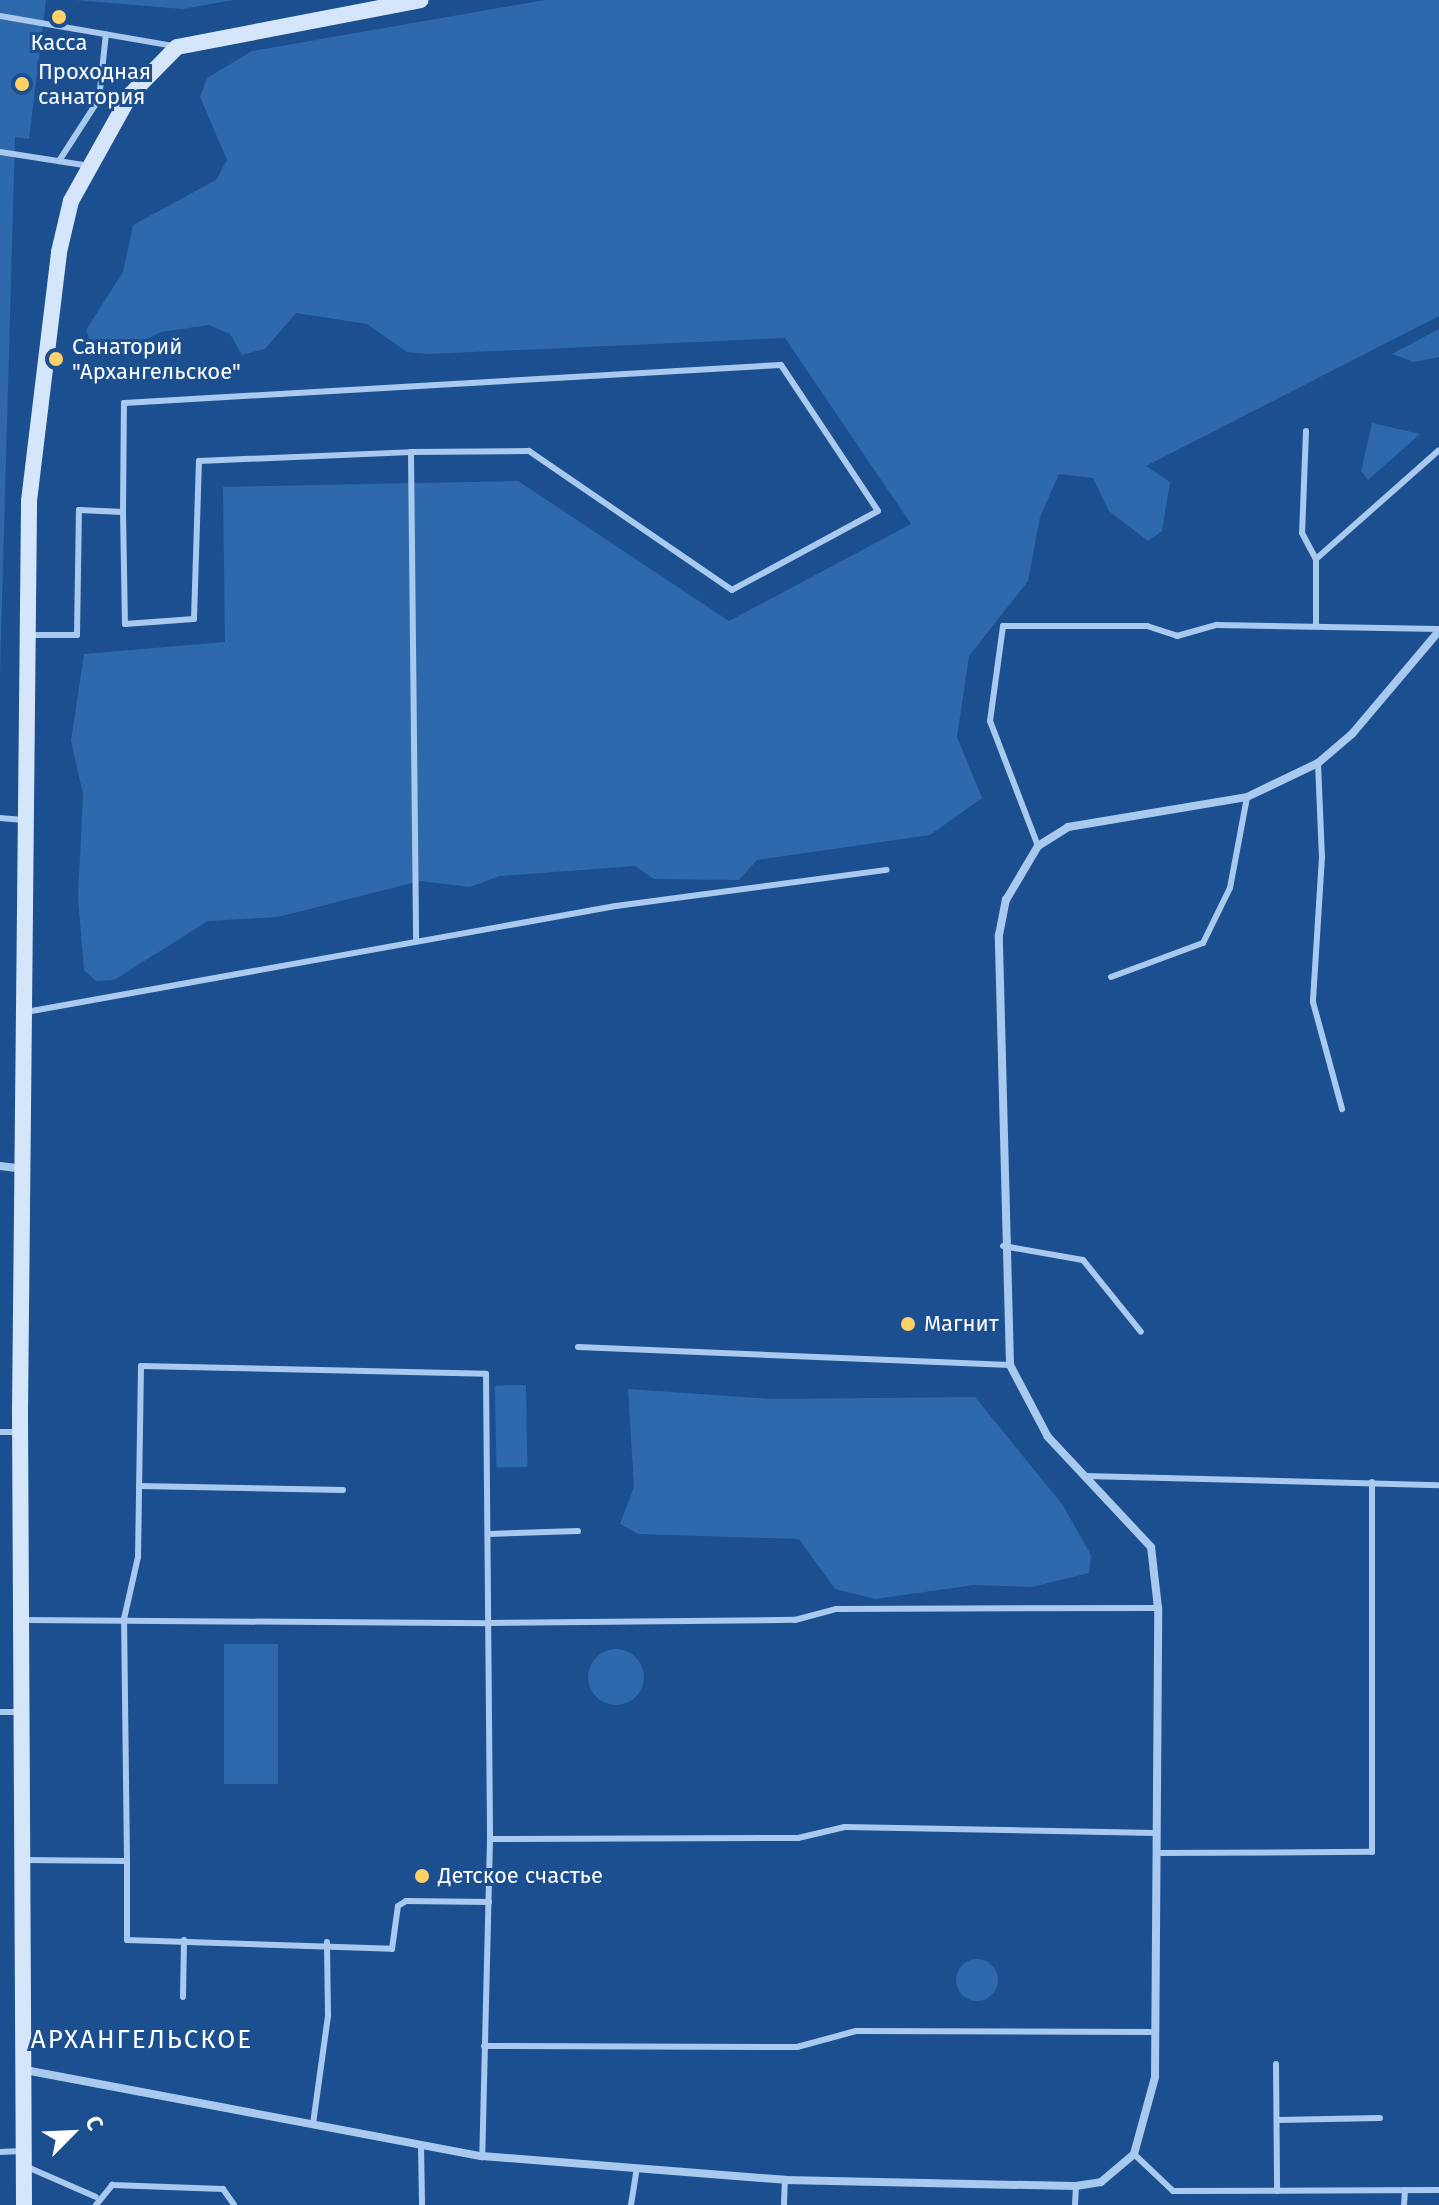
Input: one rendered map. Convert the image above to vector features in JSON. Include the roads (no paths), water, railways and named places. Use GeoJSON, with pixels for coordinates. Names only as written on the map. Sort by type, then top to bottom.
{"type":"FeatureCollection","features":[{"type":"Feature","properties":{"kind":"street"},"geometry":{"type":"LineString","coordinates":[[24,2205],[19,1712],[29,501],[49,306],[71,201],[130,95],[177,47],[420,0]]}},
{"type":"Feature","properties":{"kind":"street"},"geometry":{"type":"LineString","coordinates":[[25,2070],[482,2156],[637,2169],[785,2180],[1076,2186],[1101,2182],[1134,2154],[1153,2099],[1158,1608],[1151,1547],[1048,1437],[1010,1365],[1003,1246],[999,935],[1006,900],[1038,846],[1086,822],[1247,797],[1318,763],[1352,734],[1439,630]]}},
{"type":"Feature","properties":{"kind":"street"},"geometry":{"type":"LineString","coordinates":[[0,1166],[23,1169]]}},
{"type":"Feature","properties":{"kind":"lane"},"geometry":{"type":"LineString","coordinates":[[0,16],[177,47]]}},
{"type":"Feature","properties":{"kind":"lane"},"geometry":{"type":"LineString","coordinates":[[59,161],[99,99],[106,34]]}},
{"type":"Feature","properties":{"kind":"lane"},"geometry":{"type":"LineString","coordinates":[[0,152],[90,166]]}},
{"type":"Feature","properties":{"kind":"lane"},"geometry":{"type":"LineString","coordinates":[[781,365],[878,511],[732,590],[529,451],[411,452],[199,461],[194,619],[125,624],[123,512],[124,403],[781,365]]}},
{"type":"Feature","properties":{"kind":"lane"},"geometry":{"type":"LineString","coordinates":[[1306,431],[1302,533],[1316,559],[1316,626]]}},
{"type":"Feature","properties":{"kind":"lane"},"geometry":{"type":"LineString","coordinates":[[1316,559],[1439,450]]}},
{"type":"Feature","properties":{"kind":"lane"},"geometry":{"type":"LineString","coordinates":[[411,452],[416,940]]}},
{"type":"Feature","properties":{"kind":"lane"},"geometry":{"type":"LineString","coordinates":[[28,635],[77,635],[79,510],[123,512]]}},
{"type":"Feature","properties":{"kind":"lane"},"geometry":{"type":"LineString","coordinates":[[1038,846],[990,721],[1003,626],[1147,626],[1177,636],[1216,625],[1439,630]]}},
{"type":"Feature","properties":{"kind":"lane"},"geometry":{"type":"LineString","coordinates":[[1318,763],[1322,857],[1313,1002],[1342,1109]]}},
{"type":"Feature","properties":{"kind":"lane"},"geometry":{"type":"LineString","coordinates":[[1111,977],[1203,943],[1230,888],[1247,797]]}},
{"type":"Feature","properties":{"kind":"lane"},"geometry":{"type":"LineString","coordinates":[[0,818],[27,820]]}},
{"type":"Feature","properties":{"kind":"lane"},"geometry":{"type":"LineString","coordinates":[[26,1012],[416,940],[887,870]]}},
{"type":"Feature","properties":{"kind":"lane"},"geometry":{"type":"LineString","coordinates":[[1003,1246],[1083,1260],[1141,1332]]}},
{"type":"Feature","properties":{"kind":"lane"},"geometry":{"type":"LineString","coordinates":[[578,1347],[1010,1365]]}},
{"type":"Feature","properties":{"kind":"lane"},"geometry":{"type":"LineString","coordinates":[[482,2156],[484,2046],[489,1902],[490,1839],[486,1374],[141,1366],[138,1557],[124,1619],[127,1940],[327,1942],[392,1949],[398,1906],[406,1901],[489,1902]]}},
{"type":"Feature","properties":{"kind":"lane"},"geometry":{"type":"LineString","coordinates":[[0,1432],[20,1432]]}},
{"type":"Feature","properties":{"kind":"lane"},"geometry":{"type":"LineString","coordinates":[[1086,1476],[1439,1485]]}},
{"type":"Feature","properties":{"kind":"lane"},"geometry":{"type":"LineString","coordinates":[[1156,1853],[1372,1852],[1372,1482]]}},
{"type":"Feature","properties":{"kind":"lane"},"geometry":{"type":"LineString","coordinates":[[139,1486],[343,1490]]}},
{"type":"Feature","properties":{"kind":"lane"},"geometry":{"type":"LineString","coordinates":[[489,1534],[578,1531]]}},
{"type":"Feature","properties":{"kind":"lane"},"geometry":{"type":"LineString","coordinates":[[20,1620],[490,1623],[795,1620],[836,1609],[1158,1608]]}},
{"type":"Feature","properties":{"kind":"lane"},"geometry":{"type":"LineString","coordinates":[[0,1712],[19,1712]]}},
{"type":"Feature","properties":{"kind":"lane"},"geometry":{"type":"LineString","coordinates":[[490,1839],[798,1838],[845,1827],[1155,1833]]}},
{"type":"Feature","properties":{"kind":"lane"},"geometry":{"type":"LineString","coordinates":[[21,1860],[127,1861]]}},
{"type":"Feature","properties":{"kind":"lane"},"geometry":{"type":"LineString","coordinates":[[183,1997],[184,1940]]}},
{"type":"Feature","properties":{"kind":"lane"},"geometry":{"type":"LineString","coordinates":[[313,2124],[328,2016],[327,1942]]}},
{"type":"Feature","properties":{"kind":"lane"},"geometry":{"type":"LineString","coordinates":[[484,2046],[797,2047],[856,2031],[1155,2032]]}},
{"type":"Feature","properties":{"kind":"lane"},"geometry":{"type":"LineString","coordinates":[[1276,2064],[1277,2191]]}},
{"type":"Feature","properties":{"kind":"lane"},"geometry":{"type":"LineString","coordinates":[[1277,2120],[1380,2118]]}},
{"type":"Feature","properties":{"kind":"lane"},"geometry":{"type":"LineString","coordinates":[[421,2145],[422,2205]]}},
{"type":"Feature","properties":{"kind":"lane"},"geometry":{"type":"LineString","coordinates":[[0,2152],[25,2159],[96,2201],[112,2185],[223,2189],[234,2205]]}},
{"type":"Feature","properties":{"kind":"lane"},"geometry":{"type":"LineString","coordinates":[[1134,2154],[1173,2191],[1439,2190]]}},
{"type":"Feature","properties":{"kind":"lane"},"geometry":{"type":"LineString","coordinates":[[631,2205],[637,2169]]}},
{"type":"Feature","properties":{"kind":"lane"},"geometry":{"type":"LineString","coordinates":[[784,2205],[785,2180]]}},
{"type":"Feature","properties":{"kind":"lane"},"geometry":{"type":"LineString","coordinates":[[1075,2205],[1076,2186]]}},
{"type":"Feature","properties":{"kind":"lane"},"geometry":{"type":"LineString","coordinates":[[1404,2205],[1405,2190]]}},
{"type":"Feature","properties":{"kind":"place","name":"Касса"},"geometry":{"type":"Point","coordinates":[59,17]}},
{"type":"Feature","properties":{"kind":"place","name":"Проходная санатория"},"geometry":{"type":"Point","coordinates":[22,84]}},
{"type":"Feature","properties":{"kind":"place","name":"Санаторий \"Архангельское\""},"geometry":{"type":"Point","coordinates":[56,359]}},
{"type":"Feature","properties":{"kind":"place","name":"Магнит"},"geometry":{"type":"Point","coordinates":[908,1324]}},
{"type":"Feature","properties":{"kind":"place","name":"Детское счастье"},"geometry":{"type":"Point","coordinates":[422,1876]}},
{"type":"Feature","properties":{"kind":"district","name":"АРХАНГЕЛЬСКОЕ"},"geometry":{"type":"Point","coordinates":[142,2040]}}]}
